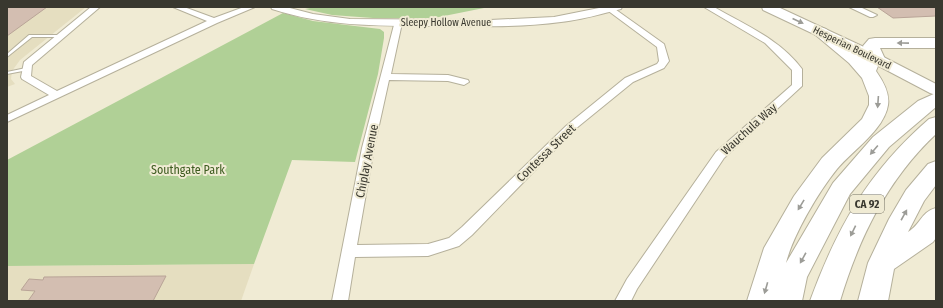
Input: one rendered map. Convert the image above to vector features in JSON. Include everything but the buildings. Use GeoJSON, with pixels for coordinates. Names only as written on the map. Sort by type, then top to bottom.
{"type":"FeatureCollection","features":[{"type":"Feature","properties":{"kind":"highway"},"geometry":{"type":"LineString","coordinates":[[820,32],[858,62],[871,59]]}},
{"type":"Feature","properties":{"kind":"highway"},"geometry":{"type":"LineString","coordinates":[[762,301],[778,248],[802,202],[830,163],[871,121],[879,107],[879,96],[871,59],[876,43],[936,43]]}},
{"type":"Feature","properties":{"kind":"highway"},"geometry":{"type":"LineString","coordinates":[[787,301],[793,276],[841,189],[881,142],[925,105],[935,88]]}},
{"type":"Feature","properties":{"kind":"highway","name":"CA 92"},"geometry":{"type":"LineString","coordinates":[[825,301],[844,252],[868,202],[895,164],[914,143],[936,124]]}},
{"type":"Feature","properties":{"kind":"highway"},"geometry":{"type":"LineString","coordinates":[[873,301],[882,263],[898,226],[915,196],[936,169]]}},
{"type":"Feature","properties":{"kind":"highway"},"geometry":{"type":"LineString","coordinates":[[882,263],[924,235],[936,217]]}},
{"type":"Feature","properties":{"kind":"main road","name":"Hesperian Boulevard"},"geometry":{"type":"LineString","coordinates":[[768,7],[820,32]]}},
{"type":"Feature","properties":{"kind":"main road","name":"Hesperian Boulevard"},"geometry":{"type":"LineString","coordinates":[[790,7],[871,59],[935,88]]}},
{"type":"Feature","properties":{"kind":"street"},"geometry":{"type":"LineString","coordinates":[[56,95],[26,77],[27,64],[96,7]]}},
{"type":"Feature","properties":{"kind":"street"},"geometry":{"type":"LineString","coordinates":[[177,7],[214,21]]}},
{"type":"Feature","properties":{"kind":"street"},"geometry":{"type":"LineString","coordinates":[[7,119],[214,21],[251,7]]}},
{"type":"Feature","properties":{"kind":"street","name":"Sleepy Hollow Avenue"},"geometry":{"type":"LineString","coordinates":[[276,7],[291,13],[329,20],[398,23],[521,23],[555,20],[611,8]]}},
{"type":"Feature","properties":{"kind":"street","name":"Wauchula Way"},"geometry":{"type":"LineString","coordinates":[[623,301],[632,284],[720,155],[797,86],[798,78],[796,69],[778,49],[768,41],[708,7]]}},
{"type":"Feature","properties":{"kind":"street"},"geometry":{"type":"LineString","coordinates":[[854,7],[873,16]]}},
{"type":"Feature","properties":{"kind":"street","name":"Contessa Street"},"geometry":{"type":"LineString","coordinates":[[350,252],[428,250],[454,242],[467,231],[570,128],[629,80],[661,66],[664,61],[662,46],[611,8]]}},
{"type":"Feature","properties":{"kind":"street","name":"Chiplay Avenue"},"geometry":{"type":"LineString","coordinates":[[340,301],[368,148],[398,23]]}},
{"type":"Feature","properties":{"kind":"street"},"geometry":{"type":"LineString","coordinates":[[385,77],[448,78],[464,82]]}},
{"type":"Feature","properties":{"kind":"lane"},"geometry":{"type":"LineString","coordinates":[[7,56],[32,36],[61,36]]}},
{"type":"Feature","properties":{"kind":"lane"},"geometry":{"type":"LineString","coordinates":[[7,72],[26,69]]}},
{"type":"Feature","properties":{"kind":"shaded area"},"geometry":{"type":"Polygon","coordinates":[[[7,7],[86,7],[20,60],[12,71],[11,79],[15,84],[7,87],[7,7]]]}},
{"type":"Feature","properties":{"kind":"shaded area"},"geometry":{"type":"Polygon","coordinates":[[[254,264],[241,301],[7,301],[7,266],[254,264]]]}},
{"type":"Feature","properties":{"kind":"green space"},"geometry":{"type":"Polygon","coordinates":[[[316,7],[489,7],[434,18],[373,18],[332,15],[305,9],[316,7]]]}},
{"type":"Feature","properties":{"kind":"green space","name":"Southgate Park"},"geometry":{"type":"Polygon","coordinates":[[[283,13],[313,21],[380,29],[384,32],[384,38],[378,74],[355,162],[292,160],[254,264],[7,266],[7,160],[283,13]]]}}]}
